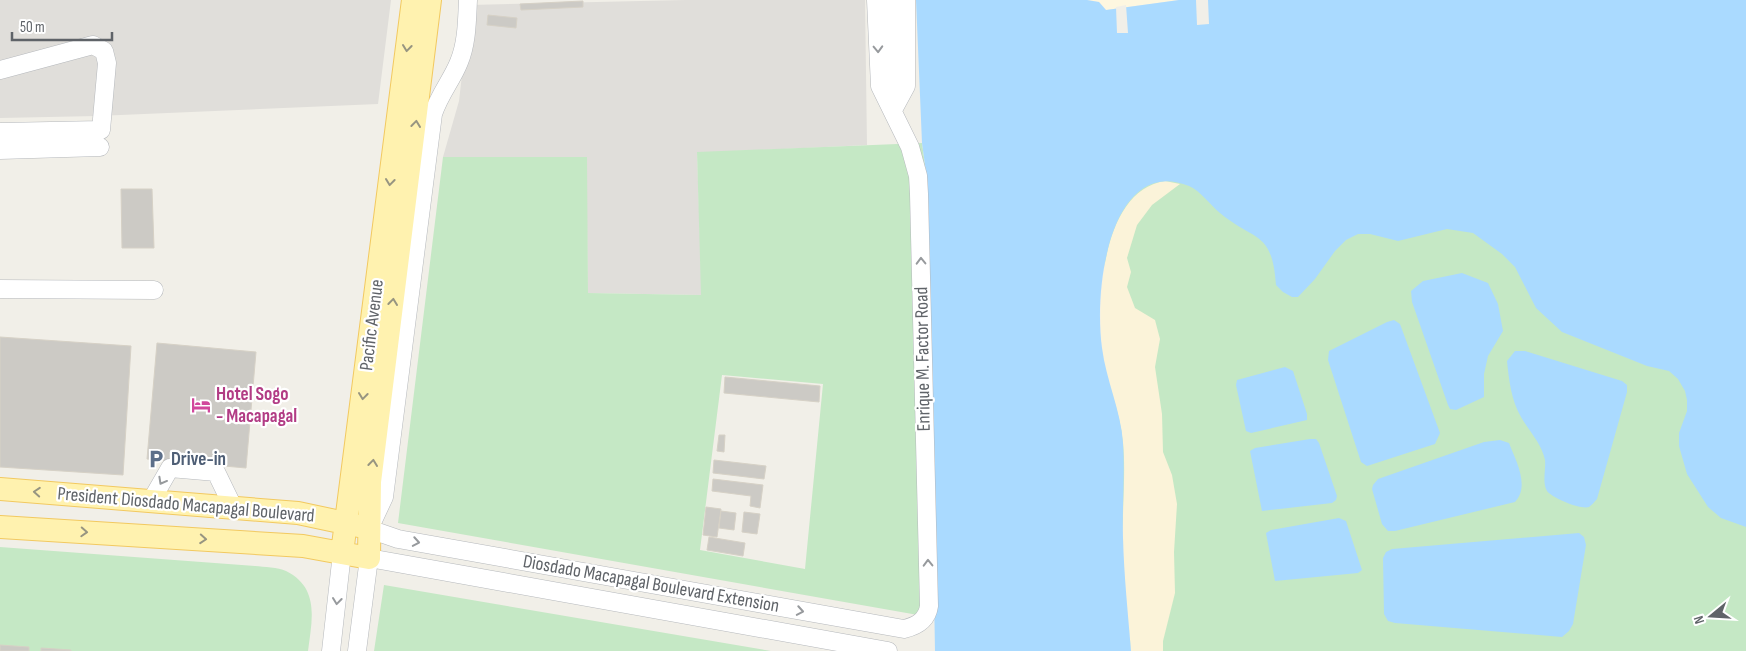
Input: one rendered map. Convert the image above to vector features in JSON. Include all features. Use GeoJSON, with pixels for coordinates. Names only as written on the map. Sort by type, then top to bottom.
{"type":"FeatureCollection","features":[{"type":"Feature","properties":{"kind":"main road","name":"Pacific Avenue"},"geometry":{"type":"LineString","coordinates":[[342,553],[413,0]]}},
{"type":"Feature","properties":{"kind":"main road","name":"Pacific Avenue"},"geometry":{"type":"LineString","coordinates":[[369,558],[370,482],[430,0]]}},
{"type":"Feature","properties":{"kind":"main road","name":"President Diosdado Macapagal Boulevard"},"geometry":{"type":"LineString","coordinates":[[0,489],[307,514],[346,522],[370,530]]}},
{"type":"Feature","properties":{"kind":"main road","name":"President Diosdado Macapagal Boulevard"},"geometry":{"type":"LineString","coordinates":[[0,527],[303,546],[369,558]]}},
{"type":"Feature","properties":{"kind":"street"},"geometry":{"type":"LineString","coordinates":[[370,530],[384,497],[433,114],[439,95],[459,62],[465,41],[468,0]]}},
{"type":"Feature","properties":{"kind":"street","name":"Enrique M. Factor Road"},"geometry":{"type":"LineString","coordinates":[[876,0],[880,86],[894,110],[914,160],[920,194],[928,612],[916,625],[898,629]]}},
{"type":"Feature","properties":{"kind":"street"},"geometry":{"type":"LineString","coordinates":[[890,0],[894,110]]}},
{"type":"Feature","properties":{"kind":"street"},"geometry":{"type":"LineString","coordinates":[[894,110],[906,86],[906,0]]}},
{"type":"Feature","properties":{"kind":"street"},"geometry":{"type":"LineString","coordinates":[[0,70],[93,45],[100,47],[104,52],[107,63],[101,130],[0,132]]}},
{"type":"Feature","properties":{"kind":"street"},"geometry":{"type":"LineString","coordinates":[[0,150],[100,147]]}},
{"type":"Feature","properties":{"kind":"street"},"geometry":{"type":"LineString","coordinates":[[0,289],[154,290]]}},
{"type":"Feature","properties":{"kind":"street"},"geometry":{"type":"LineString","coordinates":[[151,501],[170,468],[216,472],[233,507]]}},
{"type":"Feature","properties":{"kind":"street","name":"Diosdado Macapagal Boulevard Extension"},"geometry":{"type":"LineString","coordinates":[[370,530],[398,539],[898,629]]}},
{"type":"Feature","properties":{"kind":"street","name":"Pacific Avenue"},"geometry":{"type":"LineString","coordinates":[[331,651],[342,553]]}},
{"type":"Feature","properties":{"kind":"street","name":"Diosdado Macapagal Boulevard Extension"},"geometry":{"type":"LineString","coordinates":[[369,558],[888,651]]}},
{"type":"Feature","properties":{"kind":"street","name":"Pacific Avenue"},"geometry":{"type":"LineString","coordinates":[[357,651],[369,558]]}},
{"type":"Feature","properties":{"kind":"street"},"geometry":{"type":"LineString","coordinates":[[894,651],[898,629]]}},
{"type":"Feature","properties":{"kind":"shaded area"},"geometry":{"type":"Polygon","coordinates":[[[0,0],[391,0],[378,104],[97,116],[0,118],[0,0]]]}},
{"type":"Feature","properties":{"kind":"shaded area"},"geometry":{"type":"Polygon","coordinates":[[[685,0],[865,0],[867,145],[697,153],[702,295],[588,293],[586,157],[443,157],[459,101],[470,5],[685,0]]]}},
{"type":"Feature","properties":{"kind":"shaded area"},"geometry":{"type":"Polygon","coordinates":[[[1087,0],[1179,0],[1106,10],[1099,2],[1087,0]]]}},
{"type":"Feature","properties":{"kind":"green space"},"geometry":{"type":"Polygon","coordinates":[[[1746,0],[1746,651],[1131,651],[1099,181],[1746,0]]]}},
{"type":"Feature","properties":{"kind":"green space"},"geometry":{"type":"Polygon","coordinates":[[[922,143],[927,180],[935,618],[398,523],[443,157],[587,157],[588,293],[701,295],[697,152],[922,143]],[[722,375],[700,550],[805,569],[823,384],[722,375]]]}},
{"type":"Feature","properties":{"kind":"green space"},"geometry":{"type":"Polygon","coordinates":[[[0,547],[255,566],[286,571],[297,578],[309,596],[312,617],[308,651],[0,651],[0,547]]]}},
{"type":"Feature","properties":{"kind":"green space"},"geometry":{"type":"Polygon","coordinates":[[[384,585],[771,651],[374,651],[384,585]]]}},
{"type":"Feature","properties":{"kind":"sand"},"geometry":{"type":"Polygon","coordinates":[[[1165,181],[1180,184],[1152,205],[1137,225],[1127,258],[1131,272],[1127,287],[1135,308],[1155,320],[1160,339],[1155,367],[1162,414],[1163,452],[1172,475],[1177,504],[1174,552],[1175,593],[1163,641],[1163,651],[1131,651],[1123,552],[1123,443],[1102,347],[1101,301],[1108,249],[1116,225],[1128,204],[1144,189],[1165,181]]]}},
{"type":"Feature","properties":{"kind":"water"},"geometry":{"type":"Polygon","coordinates":[[[916,0],[1087,0],[1099,2],[1106,10],[1179,0],[1746,0],[1746,527],[1721,518],[1708,507],[1687,474],[1679,446],[1679,433],[1687,411],[1687,400],[1685,391],[1678,379],[1669,371],[1647,366],[1562,332],[1536,308],[1515,267],[1502,254],[1473,233],[1447,229],[1398,241],[1370,234],[1358,234],[1346,240],[1335,251],[1315,279],[1298,297],[1292,297],[1276,285],[1274,267],[1270,255],[1260,239],[1220,213],[1193,188],[1172,181],[1157,182],[1144,188],[1133,197],[1117,223],[1111,238],[1105,264],[1100,300],[1102,348],[1122,431],[1125,580],[1131,651],[935,651],[927,180],[922,143],[916,0]]]}},
{"type":"Feature","properties":{"kind":"water"},"geometry":{"type":"Polygon","coordinates":[[[1462,273],[1488,283],[1498,304],[1503,331],[1488,356],[1484,374],[1484,397],[1456,410],[1450,409],[1448,405],[1412,302],[1411,291],[1423,281],[1462,273]]]}},
{"type":"Feature","properties":{"kind":"water"},"geometry":{"type":"Polygon","coordinates":[[[1394,320],[1400,324],[1440,433],[1435,444],[1367,466],[1361,462],[1328,360],[1329,351],[1394,320]]]}},
{"type":"Feature","properties":{"kind":"water"},"geometry":{"type":"Polygon","coordinates":[[[1515,351],[1525,351],[1622,381],[1627,385],[1627,392],[1597,499],[1589,507],[1580,507],[1567,503],[1547,491],[1543,454],[1515,404],[1511,390],[1507,361],[1515,351]]]}},
{"type":"Feature","properties":{"kind":"water"},"geometry":{"type":"Polygon","coordinates":[[[1285,367],[1293,371],[1307,414],[1307,420],[1251,433],[1246,431],[1236,385],[1237,380],[1285,367]]]}},
{"type":"Feature","properties":{"kind":"water"},"geometry":{"type":"Polygon","coordinates":[[[1316,439],[1319,443],[1337,496],[1336,500],[1332,503],[1262,511],[1250,451],[1255,448],[1316,439]]]}},
{"type":"Feature","properties":{"kind":"water"},"geometry":{"type":"Polygon","coordinates":[[[1500,440],[1509,443],[1522,481],[1519,496],[1515,502],[1395,531],[1388,531],[1382,524],[1372,489],[1378,479],[1484,442],[1500,440]]]}},
{"type":"Feature","properties":{"kind":"water"},"geometry":{"type":"Polygon","coordinates":[[[1339,518],[1346,521],[1362,570],[1358,573],[1275,581],[1266,533],[1271,530],[1339,518]]]}},
{"type":"Feature","properties":{"kind":"water"},"geometry":{"type":"Polygon","coordinates":[[[1579,533],[1584,537],[1586,545],[1573,624],[1562,637],[1395,623],[1388,621],[1384,614],[1383,558],[1386,552],[1392,549],[1579,533]]]}},
{"type":"Feature","properties":{"kind":"pier"},"geometry":{"type":"Polygon","coordinates":[[[1196,0],[1208,0],[1209,24],[1197,25],[1196,0]]]}},
{"type":"Feature","properties":{"kind":"pier"},"geometry":{"type":"Polygon","coordinates":[[[1126,5],[1128,33],[1117,33],[1116,7],[1126,5]]]}},
{"type":"Feature","properties":{"kind":"building"},"geometry":{"type":"Polygon","coordinates":[[[583,1],[583,7],[521,10],[520,4],[583,1]]]}},
{"type":"Feature","properties":{"kind":"building"},"geometry":{"type":"Polygon","coordinates":[[[488,15],[517,18],[516,28],[487,25],[488,15]]]}},
{"type":"Feature","properties":{"kind":"building"},"geometry":{"type":"Polygon","coordinates":[[[121,189],[152,189],[154,248],[122,248],[121,189]]]}},
{"type":"Feature","properties":{"kind":"building"},"geometry":{"type":"Polygon","coordinates":[[[0,337],[131,346],[123,475],[0,467],[0,337]]]}},
{"type":"Feature","properties":{"kind":"building","name":"Hotel Sogo - Macapagal"},"geometry":{"type":"Polygon","coordinates":[[[157,343],[256,352],[246,468],[147,459],[157,343]]]}},
{"type":"Feature","properties":{"kind":"building"},"geometry":{"type":"Polygon","coordinates":[[[725,377],[820,386],[819,402],[724,393],[725,377]]]}},
{"type":"Feature","properties":{"kind":"building"},"geometry":{"type":"Polygon","coordinates":[[[719,435],[725,435],[724,452],[717,451],[719,435]]]}},
{"type":"Feature","properties":{"kind":"building"},"geometry":{"type":"Polygon","coordinates":[[[714,460],[766,466],[764,479],[713,473],[714,460]]]}},
{"type":"Feature","properties":{"kind":"building"},"geometry":{"type":"Polygon","coordinates":[[[713,479],[763,485],[760,508],[750,506],[751,496],[712,491],[713,479]]]}},
{"type":"Feature","properties":{"kind":"building"},"geometry":{"type":"Polygon","coordinates":[[[706,507],[721,509],[717,537],[703,535],[706,507]]]}},
{"type":"Feature","properties":{"kind":"building"},"geometry":{"type":"Polygon","coordinates":[[[721,511],[736,513],[734,530],[719,528],[721,511]]]}},
{"type":"Feature","properties":{"kind":"building"},"geometry":{"type":"Polygon","coordinates":[[[744,512],[760,514],[757,534],[742,532],[744,512]]]}},
{"type":"Feature","properties":{"kind":"building"},"geometry":{"type":"Polygon","coordinates":[[[709,537],[745,543],[743,556],[707,550],[709,537]]]}},
{"type":"Feature","properties":{"kind":"building"},"geometry":{"type":"Polygon","coordinates":[[[0,645],[29,647],[29,651],[0,651],[0,645]]]}},
{"type":"Feature","properties":{"kind":"building"},"geometry":{"type":"Polygon","coordinates":[[[41,648],[71,650],[71,651],[41,651],[41,648]]]}},
{"type":"Feature","properties":{"kind":"place","name":"Hotel Sogo - Macapagal"},"geometry":{"type":"Point","coordinates":[201,405]}},
{"type":"Feature","properties":{"kind":"place","name":"Drive-in"},"geometry":{"type":"Point","coordinates":[156,459]}}]}
